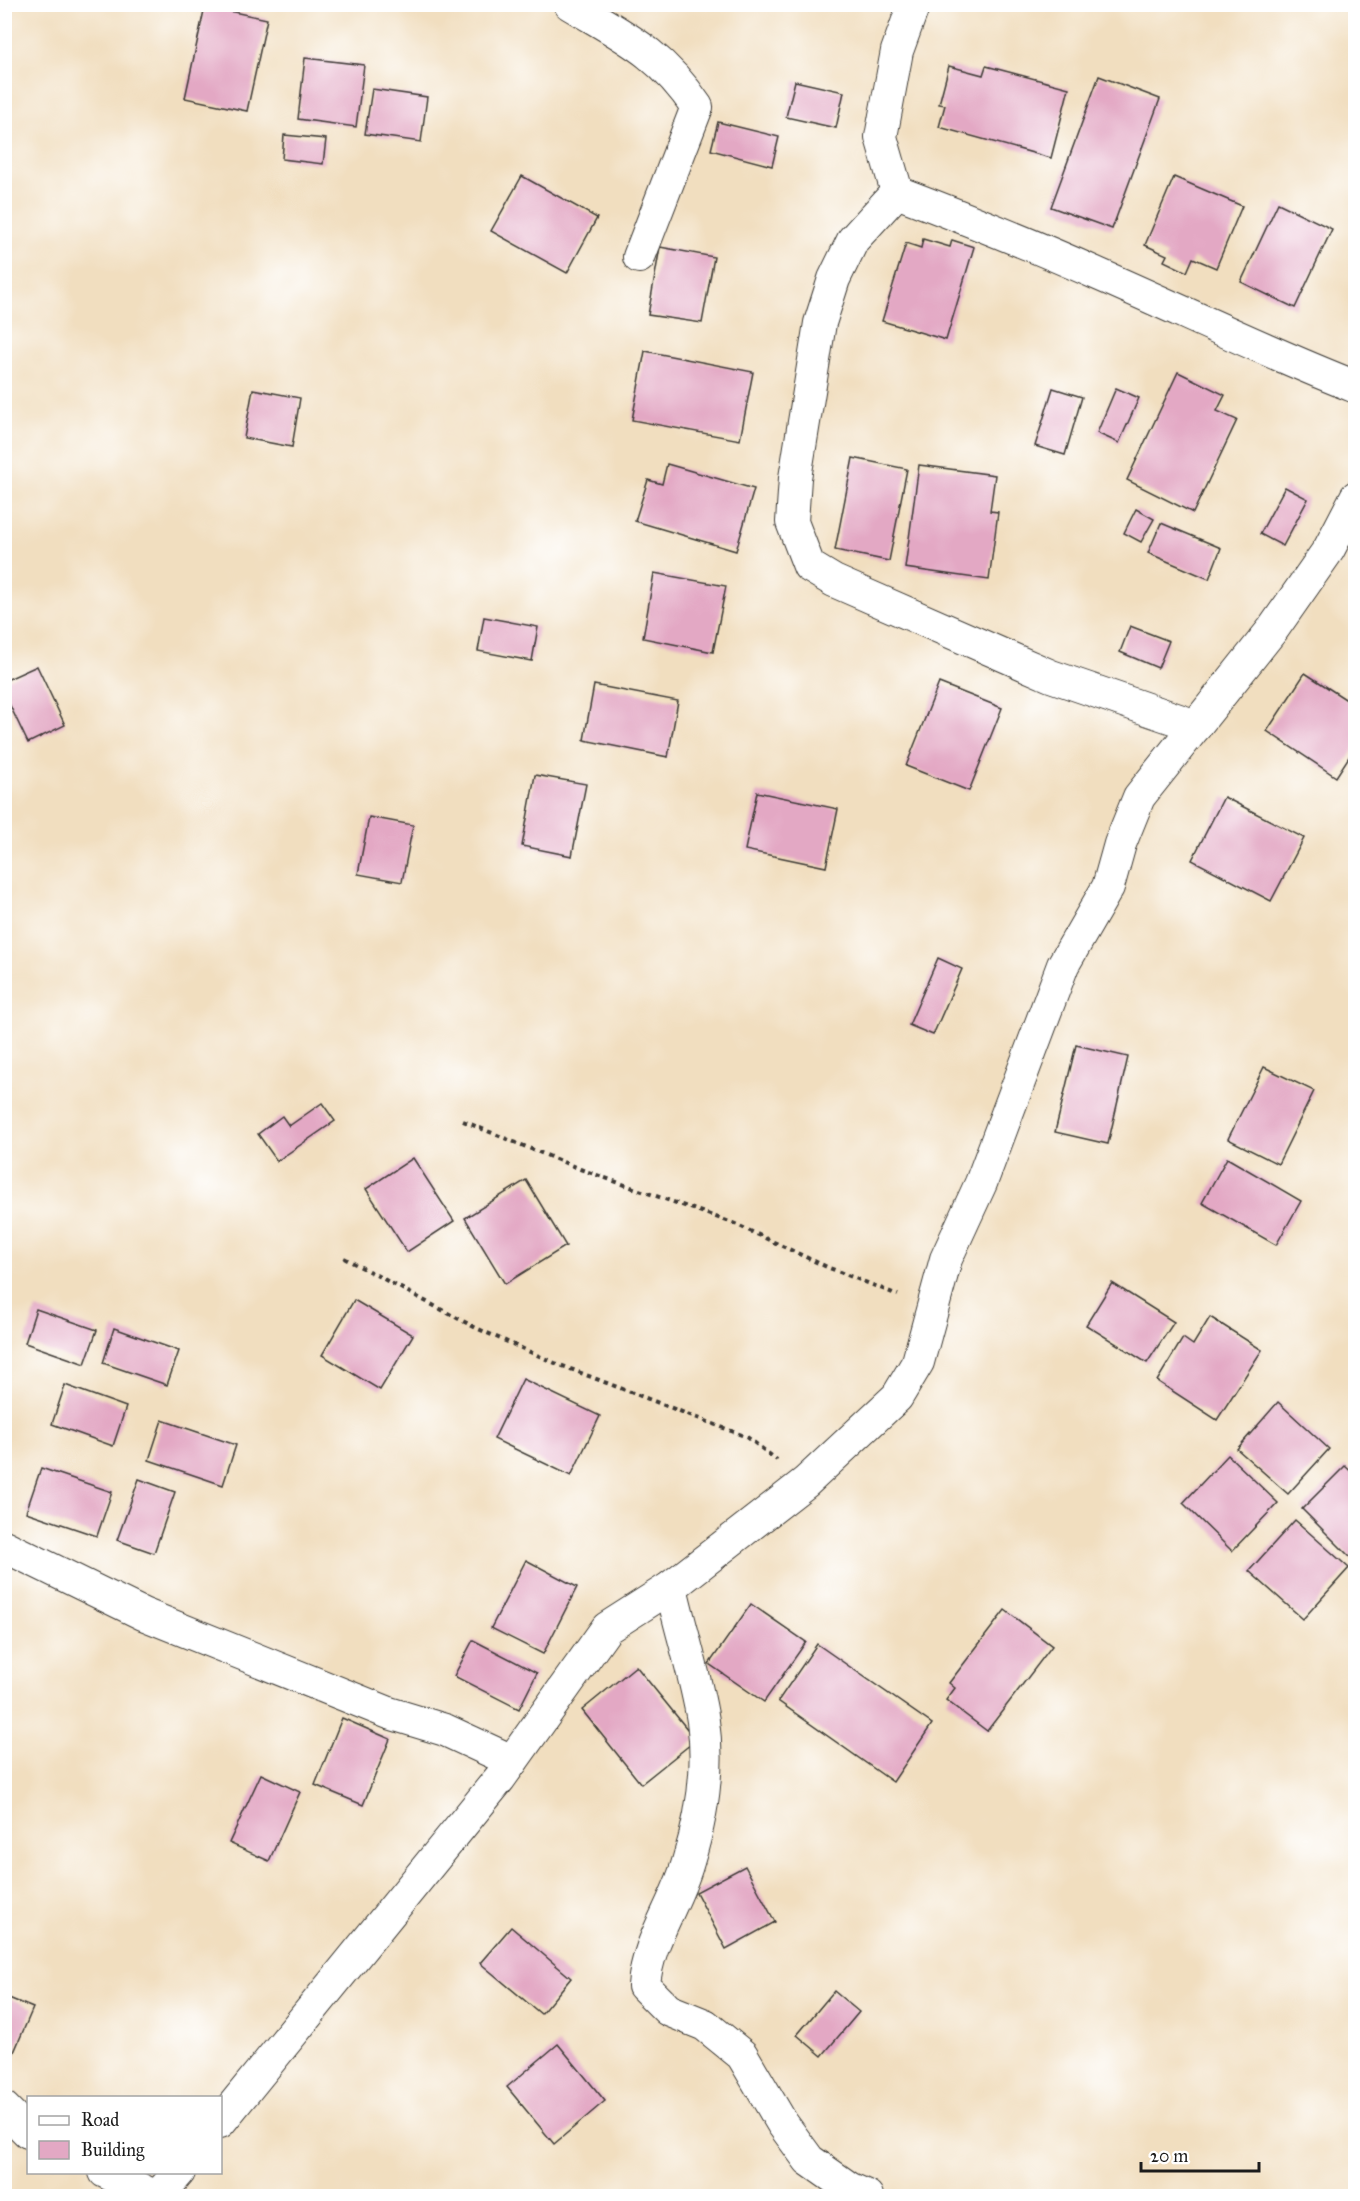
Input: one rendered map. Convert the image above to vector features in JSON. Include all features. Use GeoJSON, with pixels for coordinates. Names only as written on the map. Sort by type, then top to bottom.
{"type":"FeatureCollection","features":[{"type":"Feature","properties":{"kind":"street"},"geometry":{"type":"LineString","coordinates":[[570,4],[647,50],[677,77],[697,106],[639,257]]}},
{"type":"Feature","properties":{"kind":"street"},"geometry":{"type":"LineString","coordinates":[[897,192],[881,137],[897,51],[914,4]]}},
{"type":"Feature","properties":{"kind":"street"},"geometry":{"type":"LineString","coordinates":[[897,192],[1090,271],[1288,361],[1356,387]]}},
{"type":"Feature","properties":{"kind":"street"},"geometry":{"type":"LineString","coordinates":[[897,192],[853,240],[834,279],[820,323],[794,489],[792,522],[809,566],[834,581],[1050,676],[1196,726]]}},
{"type":"Feature","properties":{"kind":"street"},"geometry":{"type":"LineString","coordinates":[[222,2120],[393,1912],[512,1761],[607,1628],[671,1587],[806,1482],[897,1397],[918,1362],[946,1259],[981,1183],[1063,965],[1108,887],[1120,844],[1139,797],[1279,621],[1329,549],[1356,497]]}},
{"type":"Feature","properties":{"kind":"street"},"geometry":{"type":"LineString","coordinates":[[4,1546],[142,1614],[389,1713],[445,1730],[512,1761]]}},
{"type":"Feature","properties":{"kind":"street"},"geometry":{"type":"LineString","coordinates":[[671,1587],[703,1722],[705,1778],[702,1812],[688,1865],[646,1962],[644,1986],[668,2010],[705,2025],[742,2055],[782,2123],[809,2160],[849,2188],[867,2196]]}},
{"type":"Feature","properties":{"kind":"street"},"geometry":{"type":"LineString","coordinates":[[4,2108],[27,2131]]}},
{"type":"Feature","properties":{"kind":"street"},"geometry":{"type":"LineString","coordinates":[[109,2174],[154,2196]]}},
{"type":"Feature","properties":{"kind":"street"},"geometry":{"type":"LineString","coordinates":[[159,2196],[176,2174]]}},
{"type":"Feature","properties":{"kind":"path"},"geometry":{"type":"LineString","coordinates":[[463,1121],[580,1169],[733,1223],[827,1267],[896,1294],[934,1302]]}},
{"type":"Feature","properties":{"kind":"path"},"geometry":{"type":"LineString","coordinates":[[344,1258],[476,1328],[545,1359],[747,1437],[806,1482]]}},
{"type":"Feature","properties":{"kind":"building"},"geometry":{"type":"Polygon","coordinates":[[[205,6],[267,19],[247,111],[185,98],[205,6]]]}},
{"type":"Feature","properties":{"kind":"building"},"geometry":{"type":"Polygon","coordinates":[[[305,58],[364,65],[356,127],[298,119],[305,58]]]}},
{"type":"Feature","properties":{"kind":"building"},"geometry":{"type":"Polygon","coordinates":[[[949,66],[983,75],[986,66],[1069,88],[1051,158],[939,127],[945,105],[939,104],[949,66]]]}},
{"type":"Feature","properties":{"kind":"building"},"geometry":{"type":"Polygon","coordinates":[[[1099,76],[1160,99],[1112,229],[1051,207],[1099,76]]]}},
{"type":"Feature","properties":{"kind":"building"},"geometry":{"type":"Polygon","coordinates":[[[795,81],[844,92],[836,128],[786,117],[795,81]]]}},
{"type":"Feature","properties":{"kind":"building"},"geometry":{"type":"Polygon","coordinates":[[[372,89],[427,97],[421,142],[365,134],[372,89]]]}},
{"type":"Feature","properties":{"kind":"building"},"geometry":{"type":"Polygon","coordinates":[[[718,122],[779,137],[772,166],[711,150],[718,122]]]}},
{"type":"Feature","properties":{"kind":"building"},"geometry":{"type":"Polygon","coordinates":[[[284,135],[326,139],[323,164],[282,159],[284,135]]]}},
{"type":"Feature","properties":{"kind":"building"},"geometry":{"type":"Polygon","coordinates":[[[522,176],[597,218],[567,273],[491,231],[522,176]]]}},
{"type":"Feature","properties":{"kind":"building"},"geometry":{"type":"Polygon","coordinates":[[[1174,177],[1242,206],[1216,268],[1193,258],[1187,272],[1164,261],[1167,255],[1145,245],[1174,177]]]}},
{"type":"Feature","properties":{"kind":"building"},"geometry":{"type":"Polygon","coordinates":[[[1278,203],[1332,229],[1295,308],[1241,282],[1278,203]]]}},
{"type":"Feature","properties":{"kind":"building"},"geometry":{"type":"Polygon","coordinates":[[[923,239],[950,247],[952,240],[974,247],[946,340],[882,321],[906,243],[921,248],[923,239]]]}},
{"type":"Feature","properties":{"kind":"building"},"geometry":{"type":"Polygon","coordinates":[[[660,247],[714,257],[702,323],[648,315],[660,247]]]}},
{"type":"Feature","properties":{"kind":"building"},"geometry":{"type":"Polygon","coordinates":[[[645,351],[753,372],[740,440],[632,420],[645,351]]]}},
{"type":"Feature","properties":{"kind":"building"},"geometry":{"type":"Polygon","coordinates":[[[1178,372],[1225,395],[1217,411],[1237,420],[1193,513],[1127,480],[1178,372]]]}},
{"type":"Feature","properties":{"kind":"building"},"geometry":{"type":"Polygon","coordinates":[[[1053,388],[1082,397],[1065,455],[1035,446],[1053,388]]]}},
{"type":"Feature","properties":{"kind":"building"},"geometry":{"type":"Polygon","coordinates":[[[1116,388],[1139,398],[1119,443],[1097,433],[1116,388]]]}},
{"type":"Feature","properties":{"kind":"building"},"geometry":{"type":"Polygon","coordinates":[[[253,389],[300,398],[292,447],[244,438],[253,389]]]}},
{"type":"Feature","properties":{"kind":"building"},"geometry":{"type":"Polygon","coordinates":[[[853,458],[907,469],[889,561],[835,550],[853,458]]]}},
{"type":"Feature","properties":{"kind":"building"},"geometry":{"type":"Polygon","coordinates":[[[667,464],[754,489],[736,551],[635,521],[648,480],[662,484],[667,464]]]}},
{"type":"Feature","properties":{"kind":"building"},"geometry":{"type":"Polygon","coordinates":[[[919,465],[995,475],[990,511],[998,512],[989,580],[905,568],[919,465]]]}},
{"type":"Feature","properties":{"kind":"building"},"geometry":{"type":"Polygon","coordinates":[[[1285,487],[1308,499],[1283,546],[1260,534],[1285,487]]]}},
{"type":"Feature","properties":{"kind":"building"},"geometry":{"type":"Polygon","coordinates":[[[1136,509],[1154,519],[1141,542],[1124,533],[1136,509]]]}},
{"type":"Feature","properties":{"kind":"building"},"geometry":{"type":"Polygon","coordinates":[[[1161,523],[1221,548],[1209,579],[1148,553],[1161,523]]]}},
{"type":"Feature","properties":{"kind":"building"},"geometry":{"type":"Polygon","coordinates":[[[654,573],[726,586],[713,652],[643,638],[654,573]]]}},
{"type":"Feature","properties":{"kind":"building"},"geometry":{"type":"Polygon","coordinates":[[[484,617],[538,627],[532,661],[478,651],[484,617]]]}},
{"type":"Feature","properties":{"kind":"building"},"geometry":{"type":"Polygon","coordinates":[[[1130,626],[1169,641],[1158,668],[1120,652],[1130,626]]]}},
{"type":"Feature","properties":{"kind":"building"},"geometry":{"type":"Polygon","coordinates":[[[37,666],[65,725],[28,743],[4,693],[4,681],[37,666]]]}},
{"type":"Feature","properties":{"kind":"building"},"geometry":{"type":"Polygon","coordinates":[[[1305,673],[1356,706],[1356,746],[1336,777],[1267,731],[1305,673]]]}},
{"type":"Feature","properties":{"kind":"building"},"geometry":{"type":"Polygon","coordinates":[[[939,683],[1002,708],[969,791],[906,766],[939,683]]]}},
{"type":"Feature","properties":{"kind":"building"},"geometry":{"type":"Polygon","coordinates":[[[594,685],[678,701],[668,757],[584,740],[594,685]]]}},
{"type":"Feature","properties":{"kind":"building"},"geometry":{"type":"Polygon","coordinates":[[[535,775],[586,784],[572,856],[522,846],[535,775]]]}},
{"type":"Feature","properties":{"kind":"building"},"geometry":{"type":"Polygon","coordinates":[[[757,792],[838,809],[826,867],[745,850],[757,792]]]}},
{"type":"Feature","properties":{"kind":"building"},"geometry":{"type":"Polygon","coordinates":[[[1224,797],[1304,838],[1271,901],[1192,860],[1224,797]]]}},
{"type":"Feature","properties":{"kind":"building"},"geometry":{"type":"Polygon","coordinates":[[[369,817],[413,825],[402,882],[358,874],[369,817]]]}},
{"type":"Feature","properties":{"kind":"building"},"geometry":{"type":"Polygon","coordinates":[[[938,958],[962,969],[933,1035],[909,1025],[938,958]]]}},
{"type":"Feature","properties":{"kind":"building"},"geometry":{"type":"Polygon","coordinates":[[[1076,1045],[1128,1057],[1108,1144],[1055,1132],[1076,1045]]]}},
{"type":"Feature","properties":{"kind":"building"},"geometry":{"type":"Polygon","coordinates":[[[1264,1067],[1314,1091],[1278,1164],[1228,1139],[1264,1067]]]}},
{"type":"Feature","properties":{"kind":"building"},"geometry":{"type":"Polygon","coordinates":[[[322,1103],[335,1121],[277,1161],[258,1134],[282,1116],[289,1126],[322,1103]]]}},
{"type":"Feature","properties":{"kind":"building"},"geometry":{"type":"Polygon","coordinates":[[[413,1158],[454,1221],[407,1252],[366,1189],[413,1158]]]}},
{"type":"Feature","properties":{"kind":"building"},"geometry":{"type":"Polygon","coordinates":[[[1227,1158],[1301,1201],[1276,1245],[1202,1203],[1227,1158]]]}},
{"type":"Feature","properties":{"kind":"building"},"geometry":{"type":"Polygon","coordinates":[[[526,1180],[566,1246],[505,1284],[465,1218],[526,1180]]]}},
{"type":"Feature","properties":{"kind":"building"},"geometry":{"type":"Polygon","coordinates":[[[1356,1193],[1356,1205],[1350,1199],[1356,1193]]]}},
{"type":"Feature","properties":{"kind":"building"},"geometry":{"type":"Polygon","coordinates":[[[1112,1283],[1174,1322],[1147,1363],[1086,1325],[1112,1283]]]}},
{"type":"Feature","properties":{"kind":"building"},"geometry":{"type":"Polygon","coordinates":[[[354,1300],[413,1335],[380,1390],[322,1355],[354,1300]]]}},
{"type":"Feature","properties":{"kind":"building"},"geometry":{"type":"Polygon","coordinates":[[[36,1309],[97,1330],[85,1364],[25,1343],[36,1309]]]}},
{"type":"Feature","properties":{"kind":"building"},"geometry":{"type":"Polygon","coordinates":[[[1210,1317],[1262,1350],[1217,1420],[1157,1381],[1183,1338],[1193,1345],[1210,1317]]]}},
{"type":"Feature","properties":{"kind":"building"},"geometry":{"type":"Polygon","coordinates":[[[114,1328],[179,1351],[167,1385],[103,1363],[114,1328]]]}},
{"type":"Feature","properties":{"kind":"building"},"geometry":{"type":"Polygon","coordinates":[[[523,1379],[600,1416],[571,1476],[494,1439],[523,1379]]]}},
{"type":"Feature","properties":{"kind":"building"},"geometry":{"type":"Polygon","coordinates":[[[65,1385],[126,1407],[113,1446],[52,1424],[65,1385]]]}},
{"type":"Feature","properties":{"kind":"building"},"geometry":{"type":"Polygon","coordinates":[[[1278,1402],[1329,1449],[1288,1494],[1237,1449],[1278,1402]]]}},
{"type":"Feature","properties":{"kind":"building"},"geometry":{"type":"Polygon","coordinates":[[[162,1420],[236,1445],[223,1485],[149,1460],[162,1420]]]}},
{"type":"Feature","properties":{"kind":"building"},"geometry":{"type":"Polygon","coordinates":[[[1228,1455],[1278,1503],[1232,1551],[1183,1503],[1228,1455]]]}},
{"type":"Feature","properties":{"kind":"building"},"geometry":{"type":"Polygon","coordinates":[[[1345,1466],[1356,1476],[1356,1554],[1351,1558],[1302,1509],[1345,1466]]]}},
{"type":"Feature","properties":{"kind":"building"},"geometry":{"type":"Polygon","coordinates":[[[41,1468],[112,1492],[97,1536],[26,1512],[41,1468]]]}},
{"type":"Feature","properties":{"kind":"building"},"geometry":{"type":"Polygon","coordinates":[[[139,1479],[175,1492],[154,1553],[117,1540],[139,1479]]]}},
{"type":"Feature","properties":{"kind":"building"},"geometry":{"type":"Polygon","coordinates":[[[1295,1520],[1349,1568],[1303,1619],[1249,1571],[1295,1520]]]}},
{"type":"Feature","properties":{"kind":"building"},"geometry":{"type":"Polygon","coordinates":[[[526,1560],[577,1587],[543,1654],[491,1628],[526,1560]]]}},
{"type":"Feature","properties":{"kind":"building"},"geometry":{"type":"Polygon","coordinates":[[[751,1604],[806,1642],[764,1702],[709,1664],[751,1604]]]}},
{"type":"Feature","properties":{"kind":"building"},"geometry":{"type":"Polygon","coordinates":[[[1005,1610],[1052,1646],[987,1731],[946,1700],[955,1688],[949,1683],[1005,1610]]]}},
{"type":"Feature","properties":{"kind":"building"},"geometry":{"type":"Polygon","coordinates":[[[473,1640],[537,1673],[519,1709],[454,1676],[473,1640]]]}},
{"type":"Feature","properties":{"kind":"building"},"geometry":{"type":"Polygon","coordinates":[[[817,1644],[932,1724],[893,1782],[778,1701],[817,1644]]]}},
{"type":"Feature","properties":{"kind":"building"},"geometry":{"type":"Polygon","coordinates":[[[636,1666],[696,1740],[641,1784],[582,1710],[636,1666]]]}},
{"type":"Feature","properties":{"kind":"building"},"geometry":{"type":"Polygon","coordinates":[[[342,1718],[390,1739],[363,1805],[315,1785],[342,1718]]]}},
{"type":"Feature","properties":{"kind":"building"},"geometry":{"type":"Polygon","coordinates":[[[261,1774],[300,1792],[269,1861],[229,1843],[261,1774]]]}},
{"type":"Feature","properties":{"kind":"building"},"geometry":{"type":"Polygon","coordinates":[[[745,1866],[775,1922],[726,1949],[696,1892],[745,1866]]]}},
{"type":"Feature","properties":{"kind":"building"},"geometry":{"type":"Polygon","coordinates":[[[511,1927],[571,1978],[541,2014],[480,1963],[511,1927]]]}},
{"type":"Feature","properties":{"kind":"building"},"geometry":{"type":"Polygon","coordinates":[[[834,1991],[859,2012],[822,2056],[797,2035],[834,1991]]]}},
{"type":"Feature","properties":{"kind":"building"},"geometry":{"type":"Polygon","coordinates":[[[4,1996],[33,2008],[8,2066],[4,2065],[4,1996]]]}},
{"type":"Feature","properties":{"kind":"building"},"geometry":{"type":"Polygon","coordinates":[[[558,2044],[605,2101],[554,2144],[507,2087],[558,2044]]]}}]}
